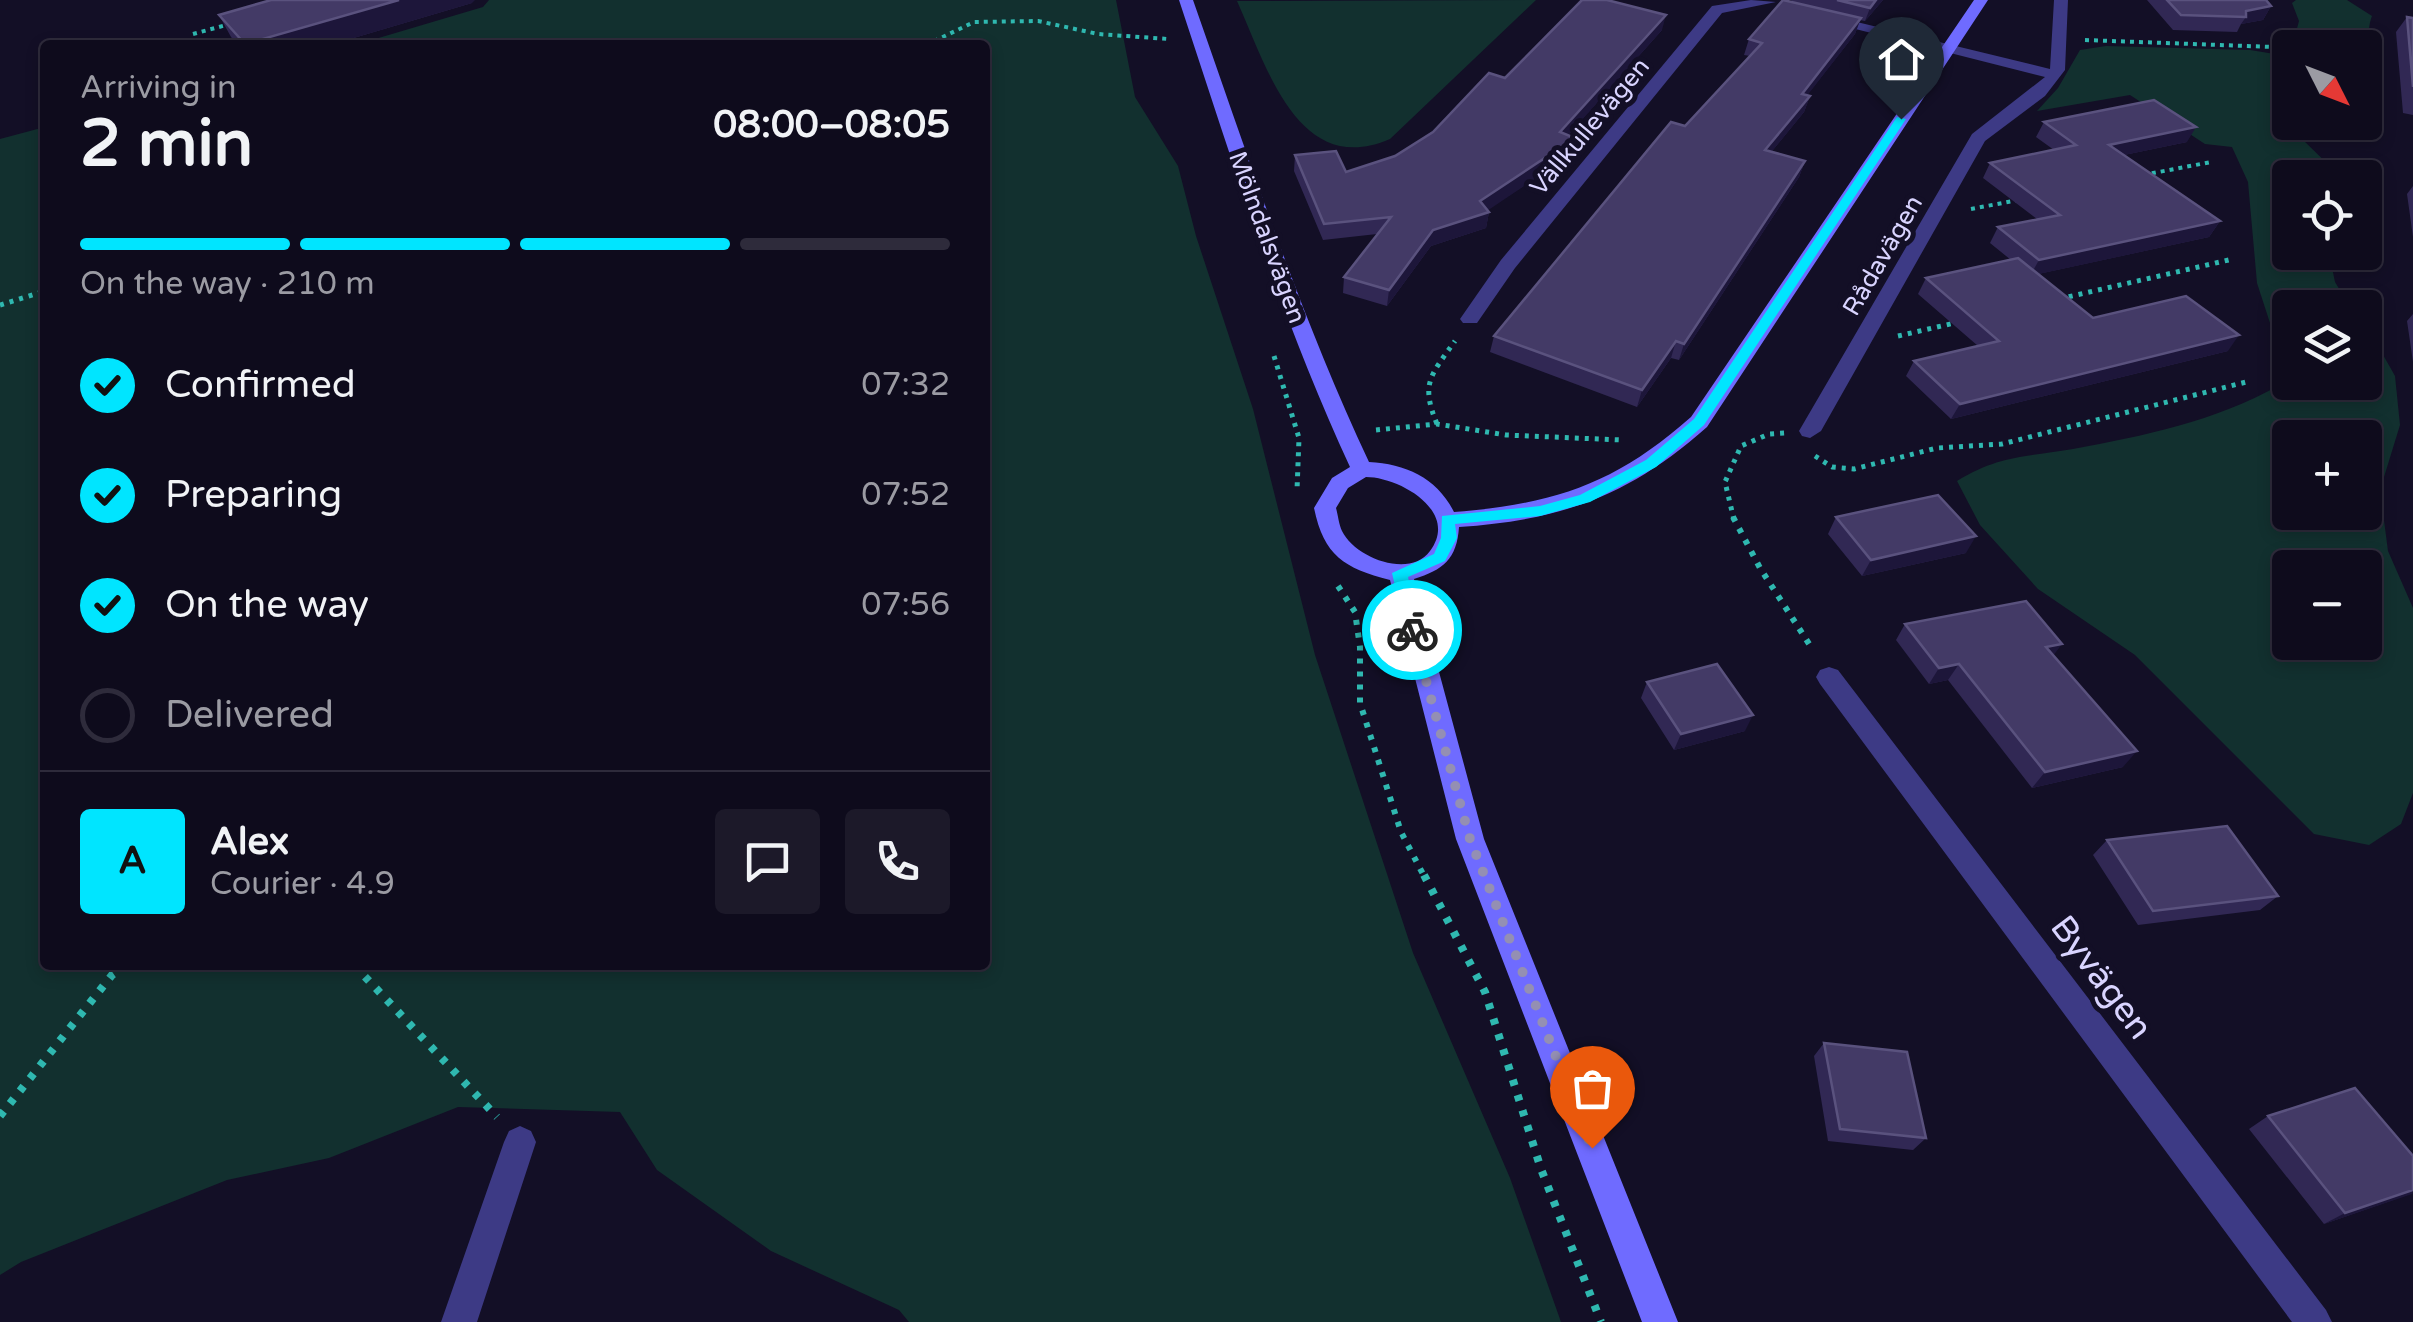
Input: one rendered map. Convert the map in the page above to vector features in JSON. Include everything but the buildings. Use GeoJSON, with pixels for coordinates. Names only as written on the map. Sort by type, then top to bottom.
{"type":"FeatureCollection","features":[{"type":"Feature","properties":{"kind":"street","name":"Mölndalsvägen"},"geometry":{"type":"LineString","coordinates":[[1186,0],[1276,263],[1362,470]]}},
{"type":"Feature","properties":{"kind":"street","name":"Rådavägen"},"geometry":{"type":"LineString","coordinates":[[1447,520],[1540,511],[1585,499],[1628,479],[1699,422],[1981,0]]}},
{"type":"Feature","properties":{"kind":"street"},"geometry":{"type":"LineString","coordinates":[[1805,15],[2054,74],[2061,56],[2056,16],[2061,0]]}},
{"type":"Feature","properties":{"kind":"street","name":"Vällkullevägen"},"geometry":{"type":"LineString","coordinates":[[1470,319],[1508,264],[1717,9],[1768,1],[1788,11]]}},
{"type":"Feature","properties":{"kind":"street","name":"Rådavägen"},"geometry":{"type":"LineString","coordinates":[[1810,432],[1978,138],[1989,124],[2042,91],[2054,74]]}},
{"type":"Feature","properties":{"kind":"street"},"geometry":{"type":"LineString","coordinates":[[1362,470],[1390,470],[1407,476],[1433,496],[1447,520],[1449,538],[1440,557],[1419,569],[1400,573],[1368,568],[1340,547],[1329,535],[1325,508],[1340,483],[1362,470]]}},
{"type":"Feature","properties":{"kind":"street"},"geometry":{"type":"LineString","coordinates":[[1400,573],[1470,839],[1660,1322]]}},
{"type":"Feature","properties":{"kind":"street","name":"Byvägen"},"geometry":{"type":"LineString","coordinates":[[1829,677],[2314,1322]]}},
{"type":"Feature","properties":{"kind":"street"},"geometry":{"type":"LineString","coordinates":[[460,1322],[520,1142]]}},
{"type":"Feature","properties":{"kind":"path"},"geometry":{"type":"LineString","coordinates":[[193,34],[240,21]]}},
{"type":"Feature","properties":{"kind":"path"},"geometry":{"type":"LineString","coordinates":[[936,40],[974,22],[1038,21],[1098,34],[1176,39],[1171,26]]}},
{"type":"Feature","properties":{"kind":"path"},"geometry":{"type":"LineString","coordinates":[[2073,40],[2272,47]]}},
{"type":"Feature","properties":{"kind":"path"},"geometry":{"type":"LineString","coordinates":[[2132,177],[2210,162]]}},
{"type":"Feature","properties":{"kind":"path"},"geometry":{"type":"LineString","coordinates":[[1957,212],[2035,196]]}},
{"type":"Feature","properties":{"kind":"path"},"geometry":{"type":"LineString","coordinates":[[2040,303],[2233,258]]}},
{"type":"Feature","properties":{"kind":"path"},"geometry":{"type":"LineString","coordinates":[[0,305],[40,293]]}},
{"type":"Feature","properties":{"kind":"path"},"geometry":{"type":"LineString","coordinates":[[1437,424],[1425,396],[1428,385],[1470,319]]}},
{"type":"Feature","properties":{"kind":"path"},"geometry":{"type":"LineString","coordinates":[[1886,339],[1963,321]]}},
{"type":"Feature","properties":{"kind":"path"},"geometry":{"type":"LineString","coordinates":[[1271,344],[1300,438],[1296,493]]}},
{"type":"Feature","properties":{"kind":"path"},"geometry":{"type":"LineString","coordinates":[[1829,677],[1746,542],[1727,501],[1725,479],[1741,446],[1769,434],[1810,432],[1812,454],[1832,467],[1854,469],[1937,448],[2002,444],[2250,381]]}},
{"type":"Feature","properties":{"kind":"path"},"geometry":{"type":"LineString","coordinates":[[1300,438],[1437,424],[1506,435],[1587,441],[1635,437]]}},
{"type":"Feature","properties":{"kind":"path"},"geometry":{"type":"LineString","coordinates":[[1334,580],[1356,612],[1360,703],[1401,832],[1484,992],[1540,1169],[1601,1322]]}},
{"type":"Feature","properties":{"kind":"path"},"geometry":{"type":"LineString","coordinates":[[0,1116],[119,970]]}},
{"type":"Feature","properties":{"kind":"path"},"geometry":{"type":"LineString","coordinates":[[359,970],[520,1142]]}},
{"type":"Feature","properties":{"kind":"green space"},"geometry":{"type":"Polygon","coordinates":[[[489,0],[1116,0],[1135,97],[1178,166],[1196,236],[1253,409],[1315,655],[1413,953],[1510,1178],[1561,1322],[909,1322],[899,1310],[771,1251],[657,1170],[620,1112],[458,1107],[329,1158],[227,1180],[21,1262],[0,1275],[0,139],[40,128],[40,970],[990,970],[990,40],[372,40],[483,7],[489,0]]]}},
{"type":"Feature","properties":{"kind":"green space"},"geometry":{"type":"Polygon","coordinates":[[[1536,0],[1390,139],[1358,147],[1331,143],[1309,130],[1290,109],[1260,55],[1237,1],[1536,0]]]}},
{"type":"Feature","properties":{"kind":"green space"},"geometry":{"type":"Polygon","coordinates":[[[2347,0],[2372,16],[2369,30],[2297,30],[2299,21],[2292,3],[2347,0]]]}},
{"type":"Feature","properties":{"kind":"green space"},"geometry":{"type":"Polygon","coordinates":[[[2106,46],[2272,54],[2272,140],[2303,140],[2324,160],[2272,160],[2272,270],[2333,270],[2340,290],[2272,290],[2272,329],[2257,283],[2248,182],[2232,147],[2205,144],[2130,95],[2037,111],[2058,88],[2080,50],[2106,46]]]}},
{"type":"Feature","properties":{"kind":"green space"},"geometry":{"type":"Polygon","coordinates":[[[2382,353],[2395,376],[2400,425],[2382,484],[2382,420],[2272,420],[2272,530],[2382,530],[2382,505],[2388,551],[2413,608],[2413,793],[2401,824],[2369,845],[2314,834],[2135,655],[2038,589],[1980,525],[1957,481],[2000,462],[2152,433],[2272,389],[2272,400],[2382,400],[2382,353]]]}},
{"type":"Feature","properties":{"kind":"way so far"},"geometry":{"type":"LineString","coordinates":[[1412,630],[1470,839],[1592,1148]]}},
{"type":"Feature","properties":{"kind":"route"},"geometry":{"type":"LineString","coordinates":[[1412,630],[1400,573],[1419,569],[1440,557],[1449,538],[1447,520],[1540,511],[1585,499],[1651,464],[1699,422],[1901,119]]}}]}
